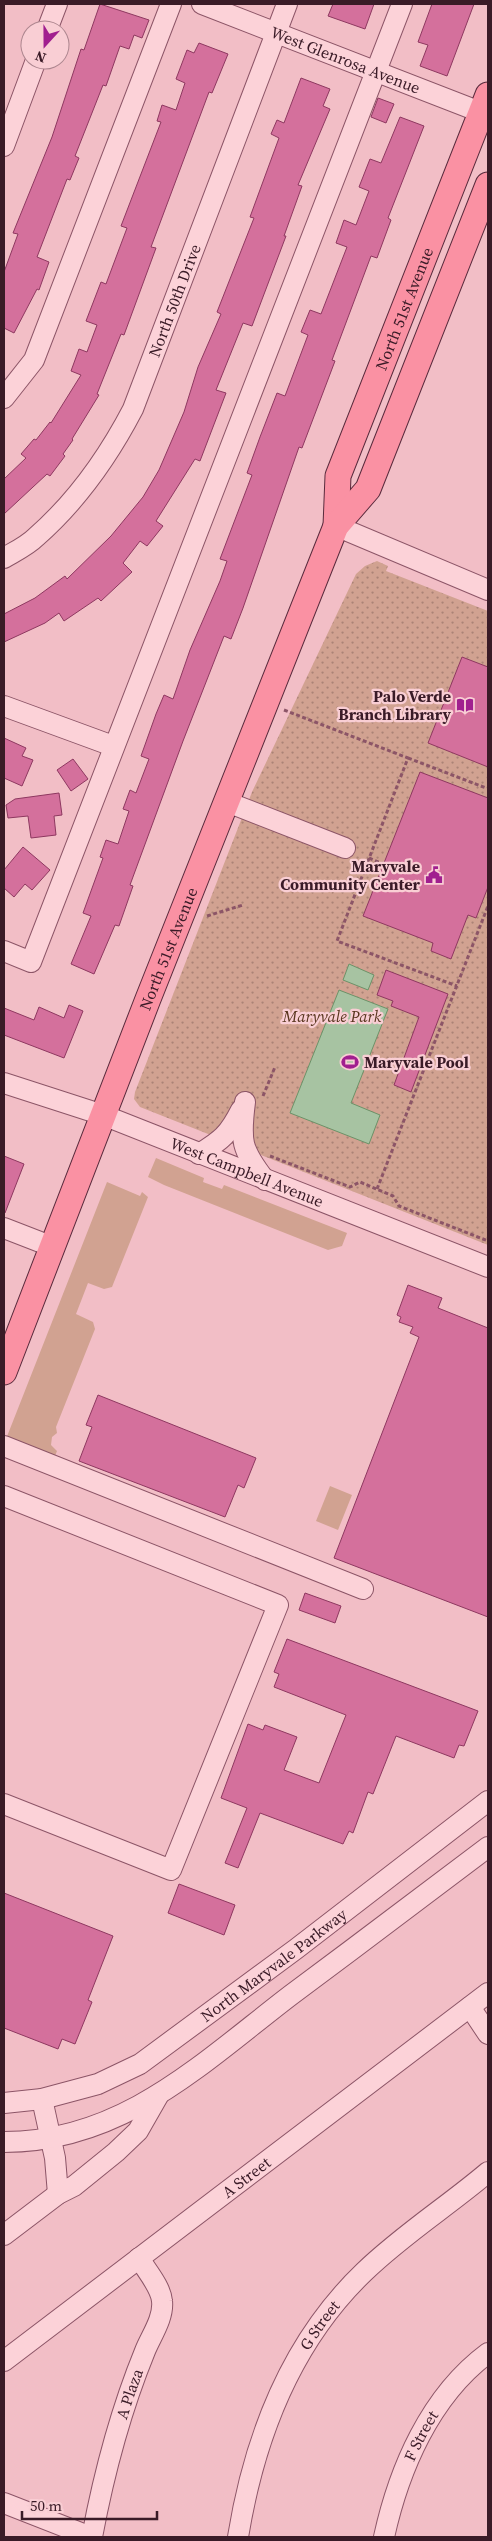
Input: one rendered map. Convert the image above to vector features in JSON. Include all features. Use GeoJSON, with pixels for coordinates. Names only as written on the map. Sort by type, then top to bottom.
{"type":"FeatureCollection","features":[{"type":"Feature","properties":{"kind":"main road","name":"North 51st Avenue"},"geometry":{"type":"LineString","coordinates":[[336,526],[338,476],[486,107]]}},
{"type":"Feature","properties":{"kind":"main road","name":"North 51st Avenue"},"geometry":{"type":"LineString","coordinates":[[4,1372],[103,1115],[336,526],[368,488],[488,186]]}},
{"type":"Feature","properties":{"kind":"street"},"geometry":{"type":"LineString","coordinates":[[50,20],[56,4]]}},
{"type":"Feature","properties":{"kind":"street"},"geometry":{"type":"LineString","coordinates":[[4,398],[34,360],[171,4]]}},
{"type":"Feature","properties":{"kind":"street","name":"West Glenrosa Avenue"},"geometry":{"type":"LineString","coordinates":[[202,4],[375,71],[486,107]]}},
{"type":"Feature","properties":{"kind":"street","name":"North 50th Drive"},"geometry":{"type":"LineString","coordinates":[[4,558],[35,538],[75,498],[116,442],[129,417],[286,4]]}},
{"type":"Feature","properties":{"kind":"street"},"geometry":{"type":"LineString","coordinates":[[4,951],[31,962],[113,746],[402,4]]}},
{"type":"Feature","properties":{"kind":"street"},"geometry":{"type":"LineString","coordinates":[[4,146],[32,70]]}},
{"type":"Feature","properties":{"kind":"street"},"geometry":{"type":"LineString","coordinates":[[336,526],[488,590]]}},
{"type":"Feature","properties":{"kind":"street"},"geometry":{"type":"LineString","coordinates":[[4,706],[113,746]]}},
{"type":"Feature","properties":{"kind":"street"},"geometry":{"type":"LineString","coordinates":[[227,802],[345,848]]}},
{"type":"Feature","properties":{"kind":"street","name":"West Campbell Avenue"},"geometry":{"type":"LineString","coordinates":[[4,1083],[103,1115],[488,1267]]}},
{"type":"Feature","properties":{"kind":"street"},"geometry":{"type":"LineString","coordinates":[[199,1154],[219,1142],[230,1132],[245,1102],[241,1131],[244,1147],[265,1180]]}},
{"type":"Feature","properties":{"kind":"street"},"geometry":{"type":"LineString","coordinates":[[4,1228],[53,1247]]}},
{"type":"Feature","properties":{"kind":"street"},"geometry":{"type":"LineString","coordinates":[[4,1446],[363,1589]]}},
{"type":"Feature","properties":{"kind":"street"},"geometry":{"type":"LineString","coordinates":[[4,1496],[278,1605],[171,1870],[4,1804]]}},
{"type":"Feature","properties":{"kind":"street","name":"North Maryvale Parkway"},"geometry":{"type":"LineString","coordinates":[[4,2104],[42,2099],[98,2084],[140,2064],[296,1949],[488,1801]]}},
{"type":"Feature","properties":{"kind":"street"},"geometry":{"type":"LineString","coordinates":[[4,2142],[51,2138],[110,2120],[158,2096],[188,2076],[488,1847]]}},
{"type":"Feature","properties":{"kind":"street","name":"A Street"},"geometry":{"type":"LineString","coordinates":[[4,2361],[488,1993]]}},
{"type":"Feature","properties":{"kind":"street"},"geometry":{"type":"LineString","coordinates":[[470,2007],[488,2034]]}},
{"type":"Feature","properties":{"kind":"street"},"geometry":{"type":"LineString","coordinates":[[4,2236],[58,2194],[74,2186],[138,2131],[158,2096]]}},
{"type":"Feature","properties":{"kind":"street"},"geometry":{"type":"LineString","coordinates":[[42,2099],[55,2158],[58,2194]]}},
{"type":"Feature","properties":{"kind":"street","name":"G Street"},"geometry":{"type":"LineString","coordinates":[[238,2537],[244,2498],[274,2403],[308,2341],[341,2296],[365,2271],[488,2172]]}},
{"type":"Feature","properties":{"kind":"street","name":"A Plaza"},"geometry":{"type":"LineString","coordinates":[[91,2537],[104,2472],[130,2384],[161,2314],[162,2301],[158,2289],[139,2258]]}},
{"type":"Feature","properties":{"kind":"street","name":"F Street"},"geometry":{"type":"LineString","coordinates":[[384,2537],[390,2508],[402,2475],[413,2448],[431,2416],[456,2383],[488,2353]]}},
{"type":"Feature","properties":{"kind":"street"},"geometry":{"type":"LineString","coordinates":[[4,2503],[91,2537]]}},
{"type":"Feature","properties":{"kind":"path"},"geometry":{"type":"LineString","coordinates":[[266,703],[486,788]]}},
{"type":"Feature","properties":{"kind":"path"},"geometry":{"type":"LineString","coordinates":[[408,758],[337,941],[457,986]]}},
{"type":"Feature","properties":{"kind":"path"},"geometry":{"type":"LineString","coordinates":[[369,858],[384,864]]}},
{"type":"Feature","properties":{"kind":"path"},"geometry":{"type":"LineString","coordinates":[[207,916],[243,905]]}},
{"type":"Feature","properties":{"kind":"path"},"geometry":{"type":"LineString","coordinates":[[377,1189],[488,906]]}},
{"type":"Feature","properties":{"kind":"path"},"geometry":{"type":"LineString","coordinates":[[262,1099],[275,1067]]}},
{"type":"Feature","properties":{"kind":"path"},"geometry":{"type":"LineString","coordinates":[[267,1155],[350,1187],[360,1182],[393,1196],[399,1206],[488,1241]]}},
{"type":"Feature","properties":{"kind":"green space","name":"Maryvale Park"},"geometry":{"type":"Polygon","coordinates":[[[377,561],[388,566],[386,571],[488,611],[488,1245],[140,1107],[134,1099],[135,1092],[252,792],[356,574],[365,566],[377,561]]]}},
{"type":"Feature","properties":{"kind":"green space"},"geometry":{"type":"Polygon","coordinates":[[[156,1158],[204,1178],[203,1182],[222,1189],[224,1185],[347,1233],[342,1246],[328,1250],[164,1185],[148,1177],[156,1158]]]}},
{"type":"Feature","properties":{"kind":"green space"},"geometry":{"type":"Polygon","coordinates":[[[107,1182],[140,1196],[142,1192],[148,1197],[112,1287],[104,1289],[88,1283],[76,1314],[93,1322],[95,1329],[56,1427],[57,1433],[52,1437],[51,1445],[57,1451],[55,1456],[6,1439],[107,1182]]]}},
{"type":"Feature","properties":{"kind":"green space"},"geometry":{"type":"Polygon","coordinates":[[[330,1486],[352,1495],[338,1530],[316,1521],[330,1486]]]}},
{"type":"Feature","properties":{"kind":"shaded area"},"geometry":{"type":"Polygon","coordinates":[[[349,964],[374,975],[368,990],[343,980],[349,964]]]}},
{"type":"Feature","properties":{"kind":"shaded area"},"geometry":{"type":"Polygon","coordinates":[[[339,990],[388,1009],[351,1103],[380,1115],[369,1144],[290,1113],[339,990]]]}},
{"type":"Feature","properties":{"kind":"building"},"geometry":{"type":"Polygon","coordinates":[[[100,4],[149,20],[142,38],[134,35],[129,49],[120,46],[106,86],[103,85],[75,156],[79,158],[70,180],[67,179],[37,257],[49,262],[39,290],[37,289],[14,333],[4,328],[4,272],[18,234],[13,233],[52,137],[81,49],[84,50],[100,4]]]}},
{"type":"Feature","properties":{"kind":"building"},"geometry":{"type":"Polygon","coordinates":[[[333,4],[374,4],[365,29],[328,16],[333,4]]]}},
{"type":"Feature","properties":{"kind":"building"},"geometry":{"type":"Polygon","coordinates":[[[432,4],[474,4],[447,76],[420,66],[428,45],[418,42],[432,4]]]}},
{"type":"Feature","properties":{"kind":"building"},"geometry":{"type":"Polygon","coordinates":[[[199,43],[228,54],[212,93],[209,92],[151,247],[156,248],[124,335],[121,334],[97,394],[99,395],[63,454],[65,456],[50,476],[47,474],[4,514],[4,479],[26,458],[21,454],[51,423],[81,375],[71,371],[79,349],[87,352],[97,325],[86,321],[101,282],[106,284],[127,228],[121,226],[161,122],[157,121],[162,105],[176,110],[185,83],[176,79],[187,50],[194,53],[199,43]]]}},
{"type":"Feature","properties":{"kind":"building"},"geometry":{"type":"Polygon","coordinates":[[[301,78],[330,89],[323,106],[330,109],[298,185],[302,186],[284,236],[286,236],[252,326],[243,323],[216,390],[226,393],[200,461],[195,459],[156,521],[163,526],[147,546],[140,541],[123,563],[132,572],[101,601],[98,598],[64,621],[59,613],[45,623],[4,642],[4,614],[35,598],[65,576],[67,579],[111,536],[143,497],[159,470],[184,412],[198,367],[221,314],[217,312],[254,218],[250,217],[279,138],[271,134],[277,120],[284,123],[301,78]]]}},
{"type":"Feature","properties":{"kind":"building"},"geometry":{"type":"Polygon","coordinates":[[[378,98],[394,104],[386,123],[371,117],[378,98]]]}},
{"type":"Feature","properties":{"kind":"building"},"geometry":{"type":"Polygon","coordinates":[[[400,117],[424,126],[388,218],[391,220],[377,258],[371,256],[332,360],[335,361],[302,448],[299,447],[231,639],[224,636],[183,741],[130,885],[133,886],[119,926],[115,925],[94,974],[71,964],[91,916],[83,913],[103,858],[100,857],[106,840],[118,844],[129,811],[123,809],[130,790],[136,793],[149,759],[141,756],[156,714],[164,695],[173,699],[190,650],[220,581],[227,561],[220,559],[252,475],[247,473],[260,437],[277,393],[285,396],[308,335],[301,332],[310,310],[321,314],[347,247],[336,243],[344,220],[356,225],[369,191],[359,187],[370,159],[381,163],[400,117]]]}},
{"type":"Feature","properties":{"kind":"building","name":"Palo Verde Branch Library"},"geometry":{"type":"Polygon","coordinates":[[[462,657],[488,667],[488,767],[428,743],[462,657]]]}},
{"type":"Feature","properties":{"kind":"building"},"geometry":{"type":"Polygon","coordinates":[[[4,738],[26,748],[22,756],[33,760],[22,786],[4,778],[4,738]]]}},
{"type":"Feature","properties":{"kind":"building"},"geometry":{"type":"Polygon","coordinates":[[[73,759],[88,779],[71,791],[57,770],[73,759]]]}},
{"type":"Feature","properties":{"kind":"building","name":"Maryvale Community Center"},"geometry":{"type":"Polygon","coordinates":[[[420,772],[488,798],[488,887],[476,918],[468,915],[451,959],[431,951],[433,943],[363,916],[420,772]]]}},
{"type":"Feature","properties":{"kind":"building"},"geometry":{"type":"Polygon","coordinates":[[[59,793],[62,815],[54,816],[56,835],[31,838],[28,816],[8,818],[6,805],[15,799],[59,793]]]}},
{"type":"Feature","properties":{"kind":"building"},"geometry":{"type":"Polygon","coordinates":[[[23,847],[50,870],[32,890],[25,884],[14,897],[4,888],[4,870],[23,847]]]}},
{"type":"Feature","properties":{"kind":"building"},"geometry":{"type":"Polygon","coordinates":[[[386,970],[448,994],[411,1092],[394,1085],[419,1017],[391,1006],[393,1001],[377,995],[386,970]]]}},
{"type":"Feature","properties":{"kind":"building"},"geometry":{"type":"Polygon","coordinates":[[[69,1005],[83,1011],[64,1058],[4,1035],[4,1008],[34,1020],[39,1007],[64,1018],[69,1005]]]}},
{"type":"Feature","properties":{"kind":"building"},"geometry":{"type":"Polygon","coordinates":[[[4,1156],[24,1164],[5,1213],[4,1212],[4,1156]]]}},
{"type":"Feature","properties":{"kind":"building"},"geometry":{"type":"Polygon","coordinates":[[[408,1285],[442,1298],[438,1308],[488,1328],[488,1617],[334,1558],[419,1337],[410,1333],[413,1327],[399,1322],[401,1317],[397,1315],[408,1285]]]}},
{"type":"Feature","properties":{"kind":"building"},"geometry":{"type":"Polygon","coordinates":[[[98,1395],[256,1458],[244,1488],[238,1485],[225,1517],[79,1461],[92,1427],[86,1425],[98,1395]]]}},
{"type":"Feature","properties":{"kind":"building"},"geometry":{"type":"Polygon","coordinates":[[[305,1593],[341,1606],[335,1623],[299,1610],[305,1593]]]}},
{"type":"Feature","properties":{"kind":"building"},"geometry":{"type":"Polygon","coordinates":[[[287,1639],[478,1711],[464,1746],[459,1745],[454,1758],[396,1736],[373,1794],[368,1792],[353,1833],[349,1831],[343,1844],[260,1813],[238,1868],[225,1863],[247,1808],[221,1798],[248,1724],[263,1730],[265,1725],[297,1737],[284,1770],[319,1783],[346,1715],[274,1687],[279,1674],[274,1672],[287,1639]]]}},
{"type":"Feature","properties":{"kind":"building"},"geometry":{"type":"Polygon","coordinates":[[[179,1884],[235,1905],[224,1935],[168,1913],[179,1884]]]}},
{"type":"Feature","properties":{"kind":"building"},"geometry":{"type":"Polygon","coordinates":[[[4,1893],[113,1936],[88,2000],[92,2002],[75,2044],[62,2039],[58,2049],[4,2028],[4,1893]]]}},
{"type":"Feature","properties":{"kind":"place","name":"Palo Verde Branch Library"},"geometry":{"type":"Point","coordinates":[465,705]}},
{"type":"Feature","properties":{"kind":"place","name":"Maryvale Community Center"},"geometry":{"type":"Point","coordinates":[434,875]}},
{"type":"Feature","properties":{"kind":"place","name":"Maryvale Pool"},"geometry":{"type":"Point","coordinates":[350,1062]}}]}
